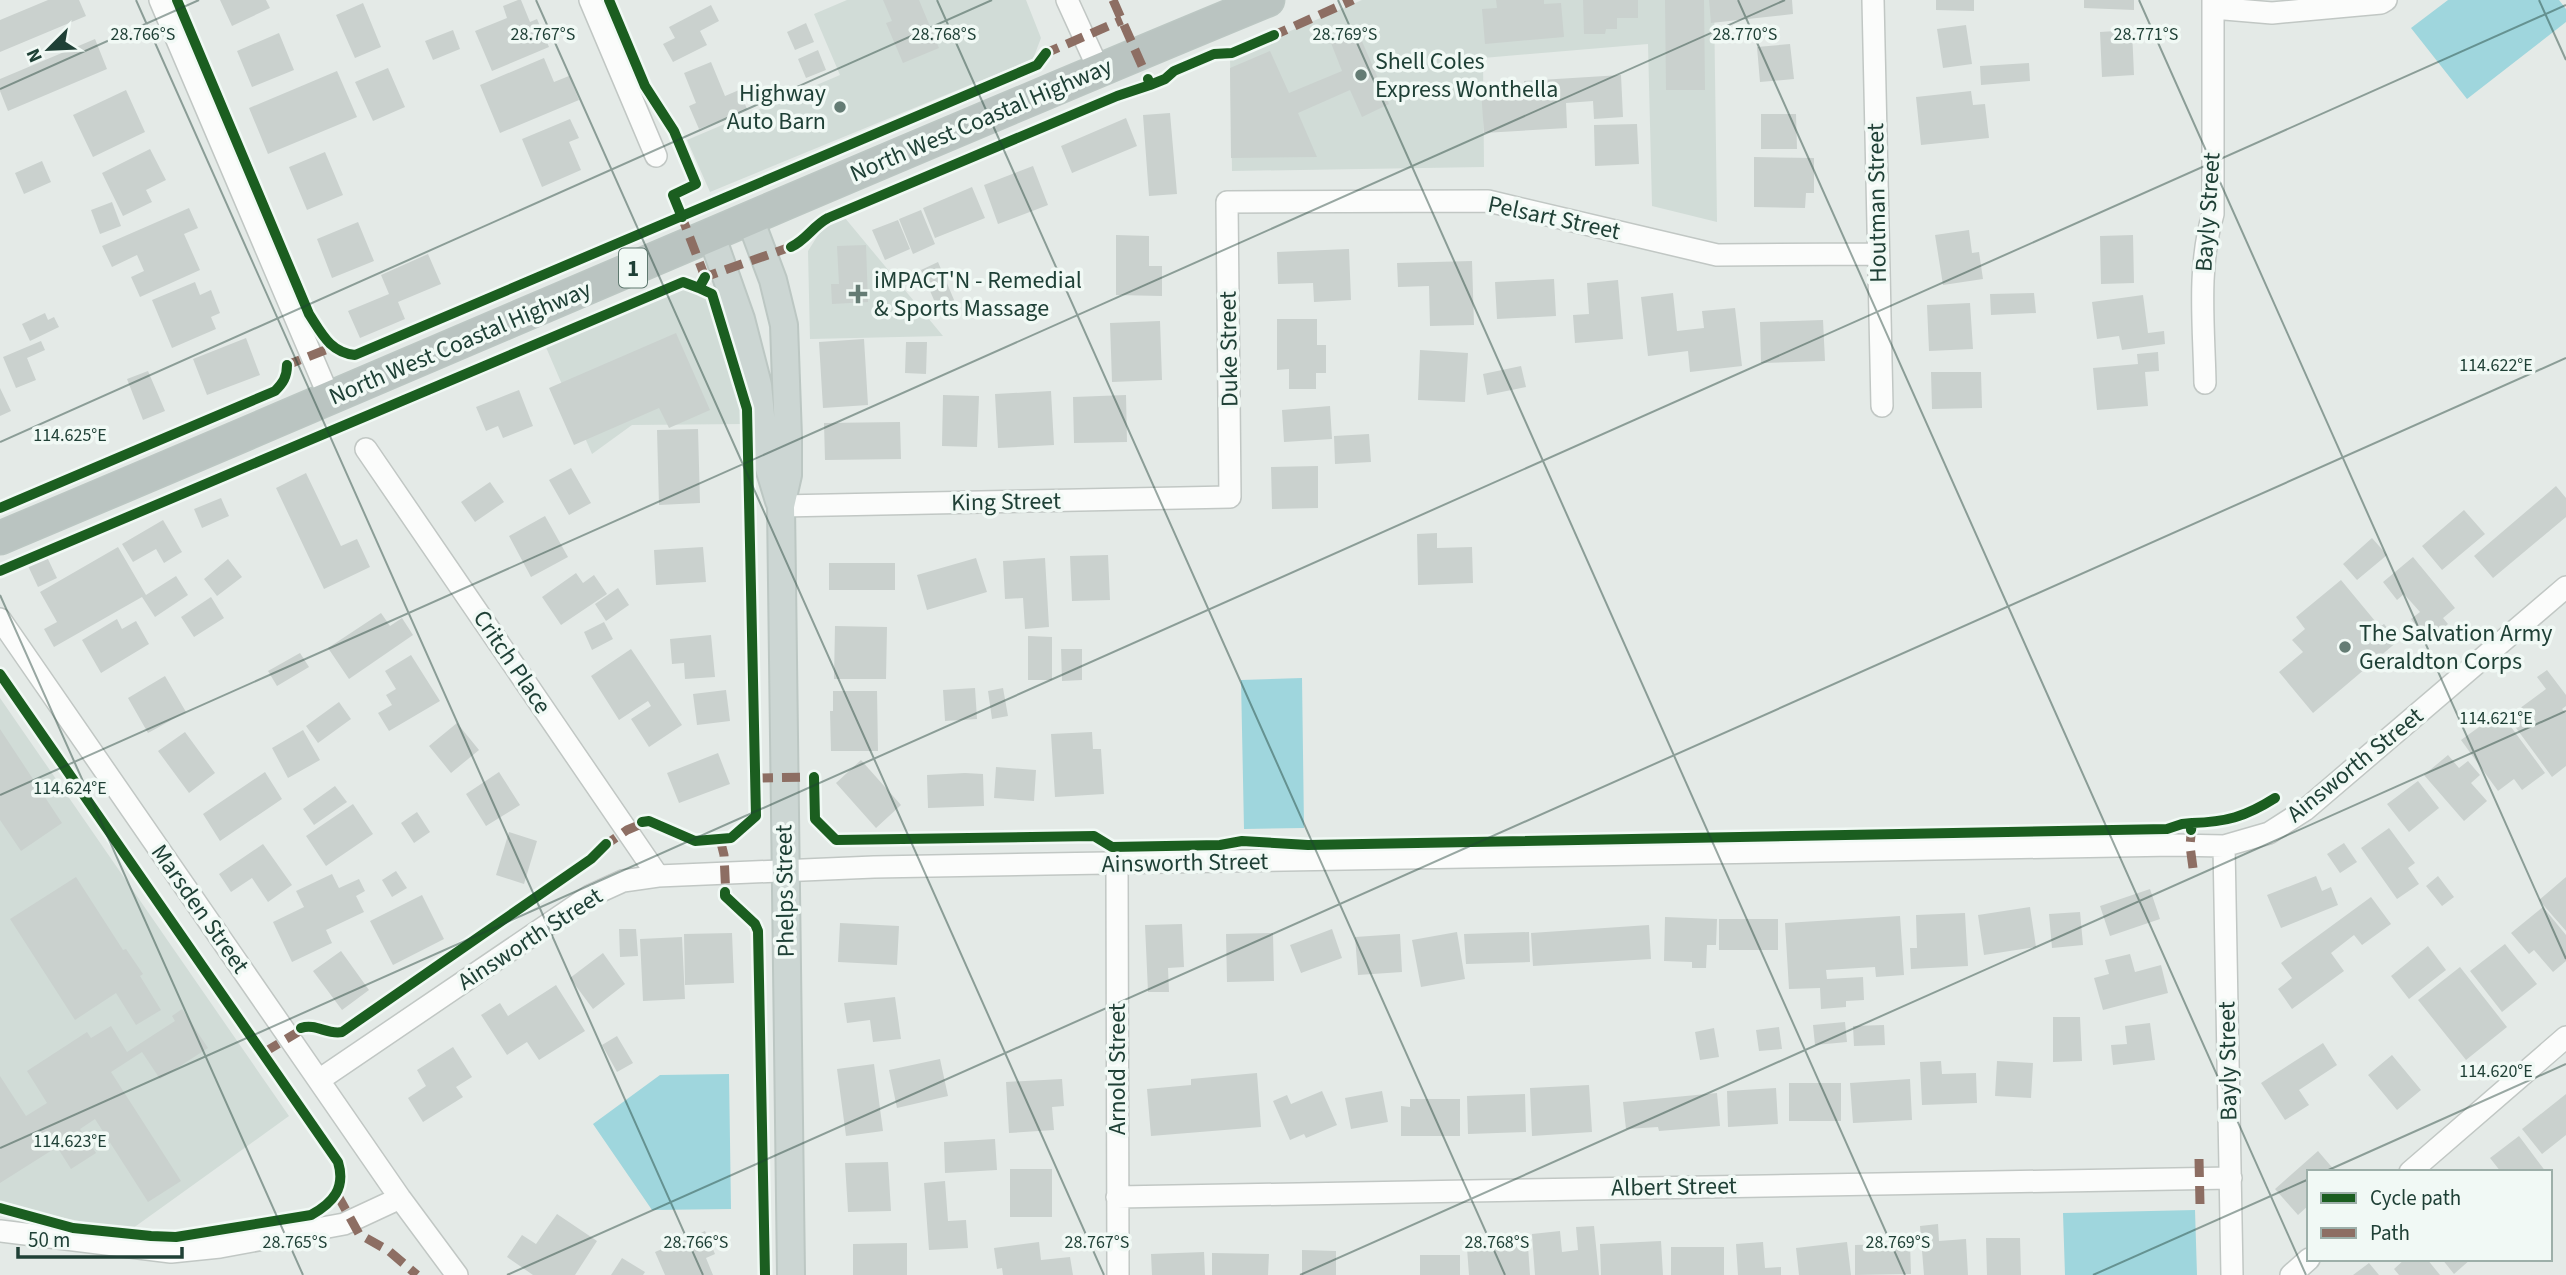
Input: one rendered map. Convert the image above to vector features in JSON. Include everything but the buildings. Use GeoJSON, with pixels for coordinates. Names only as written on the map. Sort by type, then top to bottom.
{"type":"FeatureCollection","features":[{"type":"Feature","properties":{"kind":"highway","name":"North West Coastal Highway"},"geometry":{"type":"LineString","coordinates":[[0,538],[711,234],[1268,0]]}},
{"type":"Feature","properties":{"kind":"main road","name":"Phelps Street"},"geometry":{"type":"LineString","coordinates":[[750,219],[773,280],[784,325],[788,381],[788,475],[781,506],[791,1275]]}},
{"type":"Feature","properties":{"kind":"main road","name":"Phelps Street"},"geometry":{"type":"LineString","coordinates":[[711,234],[741,318],[758,386],[765,455],[781,506]]}},
{"type":"Feature","properties":{"kind":"street"},"geometry":{"type":"LineString","coordinates":[[160,0],[330,399]]}},
{"type":"Feature","properties":{"kind":"street"},"geometry":{"type":"LineString","coordinates":[[590,0],[656,156]]}},
{"type":"Feature","properties":{"kind":"street"},"geometry":{"type":"LineString","coordinates":[[1067,0],[1099,70]]}},
{"type":"Feature","properties":{"kind":"street","name":"Houtman Street"},"geometry":{"type":"LineString","coordinates":[[1872,0],[1882,406]]}},
{"type":"Feature","properties":{"kind":"street"},"geometry":{"type":"LineString","coordinates":[[2213,4],[2272,13],[2381,3],[2386,0]]}},
{"type":"Feature","properties":{"kind":"street","name":"Bayly Street"},"geometry":{"type":"LineString","coordinates":[[2206,383],[2203,273],[2205,242],[2213,214],[2213,4]]}},
{"type":"Feature","properties":{"kind":"street","name":"Pelsart Street"},"geometry":{"type":"LineString","coordinates":[[1227,202],[1488,201],[1717,256],[1878,254]]}},
{"type":"Feature","properties":{"kind":"street","name":"Duke Street"},"geometry":{"type":"LineString","coordinates":[[1227,202],[1230,497]]}},
{"type":"Feature","properties":{"kind":"street","name":"Critch Place"},"geometry":{"type":"LineString","coordinates":[[366,449],[659,876]]}},
{"type":"Feature","properties":{"kind":"street","name":"King Street"},"geometry":{"type":"LineString","coordinates":[[781,506],[1230,497]]}},
{"type":"Feature","properties":{"kind":"street","name":"Ainsworth Street"},"geometry":{"type":"LineString","coordinates":[[319,1080],[590,896],[623,881],[659,876],[874,867],[2224,846],[2269,833],[2305,810],[2566,587]]}},
{"type":"Feature","properties":{"kind":"street","name":"Marsden Street"},"geometry":{"type":"LineString","coordinates":[[0,620],[400,1198],[457,1275]]}},
{"type":"Feature","properties":{"kind":"street","name":"Bayly Street"},"geometry":{"type":"LineString","coordinates":[[2224,846],[2232,1275]]}},
{"type":"Feature","properties":{"kind":"street","name":"Arnold Street"},"geometry":{"type":"LineString","coordinates":[[1117,864],[1118,1275]]}},
{"type":"Feature","properties":{"kind":"street"},"geometry":{"type":"LineString","coordinates":[[2412,1170],[2566,1037]]}},
{"type":"Feature","properties":{"kind":"street","name":"Albert Street"},"geometry":{"type":"LineString","coordinates":[[1117,1196],[2231,1178]]}},
{"type":"Feature","properties":{"kind":"street"},"geometry":{"type":"LineString","coordinates":[[0,1231],[171,1252],[220,1247],[344,1224],[400,1198]]}},
{"type":"Feature","properties":{"kind":"street"},"geometry":{"type":"LineString","coordinates":[[2291,1275],[2307,1261]]}},
{"type":"Feature","properties":{"kind":"shaded area","name":"Highway Auto Barn"},"geometry":{"type":"Polygon","coordinates":[[[847,0],[1026,0],[1041,38],[1033,59],[710,192],[687,140],[840,75],[814,14],[847,0]]]}},
{"type":"Feature","properties":{"kind":"shaded area"},"geometry":{"type":"Polygon","coordinates":[[[1362,0],[1714,0],[1717,222],[1652,206],[1648,44],[1483,58],[1484,167],[1232,171],[1230,57],[1362,0]]]}},
{"type":"Feature","properties":{"kind":"shaded area","name":"iMPACT'N - Remedial & Sports Massage"},"geometry":{"type":"Polygon","coordinates":[[[845,218],[943,336],[810,339],[808,251],[823,227],[845,218]]]}},
{"type":"Feature","properties":{"kind":"shaded area"},"geometry":{"type":"Polygon","coordinates":[[[684,286],[709,297],[744,414],[744,424],[632,425],[592,454],[545,345],[684,286]]]}},
{"type":"Feature","properties":{"kind":"shaded area"},"geometry":{"type":"Polygon","coordinates":[[[0,698],[289,1116],[129,1231],[0,1205],[0,698]]]}},
{"type":"Feature","properties":{"kind":"water"},"geometry":{"type":"Polygon","coordinates":[[[2448,0],[2559,0],[2566,9],[2566,22],[2467,99],[2411,28],[2448,0]]]}},
{"type":"Feature","properties":{"kind":"water"},"geometry":{"type":"Polygon","coordinates":[[[1302,678],[1304,828],[1244,829],[1241,680],[1302,678]]]}},
{"type":"Feature","properties":{"kind":"water"},"geometry":{"type":"Polygon","coordinates":[[[729,1074],[731,1209],[652,1210],[593,1124],[660,1075],[729,1074]]]}},
{"type":"Feature","properties":{"kind":"water"},"geometry":{"type":"Polygon","coordinates":[[[2195,1210],[2197,1275],[2065,1275],[2063,1213],[2195,1210]]]}},
{"type":"Feature","properties":{"kind":"marked path"},"geometry":{"type":"LineString","coordinates":[[1113,0],[1150,84]]}},
{"type":"Feature","properties":{"kind":"marked path"},"geometry":{"type":"LineString","coordinates":[[1270,37],[1353,0]]}},
{"type":"Feature","properties":{"kind":"marked path"},"geometry":{"type":"LineString","coordinates":[[1044,57],[1046,53],[1122,20]]}},
{"type":"Feature","properties":{"kind":"marked path"},"geometry":{"type":"LineString","coordinates":[[680,212],[705,277]]}},
{"type":"Feature","properties":{"kind":"marked path"},"geometry":{"type":"LineString","coordinates":[[703,282],[705,277],[796,245]]}},
{"type":"Feature","properties":{"kind":"marked path"},"geometry":{"type":"LineString","coordinates":[[287,369],[287,365],[333,347]]}},
{"type":"Feature","properties":{"kind":"marked path"},"geometry":{"type":"LineString","coordinates":[[755,778],[814,777],[814,782]]}},
{"type":"Feature","properties":{"kind":"marked path"},"geometry":{"type":"LineString","coordinates":[[601,848],[627,830],[646,822]]}},
{"type":"Feature","properties":{"kind":"marked path"},"geometry":{"type":"LineString","coordinates":[[2192,824],[2190,846],[2193,868]]}},
{"type":"Feature","properties":{"kind":"marked path"},"geometry":{"type":"LineString","coordinates":[[720,839],[724,855],[726,897]]}},
{"type":"Feature","properties":{"kind":"marked path"},"geometry":{"type":"LineString","coordinates":[[263,1053],[308,1026]]}},
{"type":"Feature","properties":{"kind":"marked path"},"geometry":{"type":"LineString","coordinates":[[2199,1159],[2200,1204]]}},
{"type":"Feature","properties":{"kind":"marked path"},"geometry":{"type":"LineString","coordinates":[[337,1194],[359,1234],[389,1251],[417,1275]]}},
{"type":"Feature","properties":{"kind":"cycle path"},"geometry":{"type":"LineString","coordinates":[[177,0],[309,314],[333,346],[355,355],[1037,65],[1046,53]]}},
{"type":"Feature","properties":{"kind":"cycle path"},"geometry":{"type":"LineString","coordinates":[[609,0],[645,86],[674,131],[696,184],[673,195],[682,217]]}},
{"type":"Feature","properties":{"kind":"cycle path"},"geometry":{"type":"LineString","coordinates":[[1150,85],[1165,79],[1174,71],[1214,54],[1232,53],[1274,35]]}},
{"type":"Feature","properties":{"kind":"cycle path"},"geometry":{"type":"LineString","coordinates":[[791,247],[828,218],[1117,96],[1150,85],[1148,79]]}},
{"type":"Feature","properties":{"kind":"cycle path"},"geometry":{"type":"LineString","coordinates":[[0,571],[683,282],[699,288],[705,277]]}},
{"type":"Feature","properties":{"kind":"cycle path"},"geometry":{"type":"LineString","coordinates":[[642,822],[649,821],[695,841],[731,838],[756,816],[747,409],[712,294],[699,288]]}},
{"type":"Feature","properties":{"kind":"cycle path"},"geometry":{"type":"LineString","coordinates":[[0,508],[275,391],[284,380],[287,365]]}},
{"type":"Feature","properties":{"kind":"cycle path"},"geometry":{"type":"LineString","coordinates":[[0,674],[338,1162],[340,1171],[336,1194],[311,1215],[176,1237],[73,1228],[0,1208]]}},
{"type":"Feature","properties":{"kind":"cycle path"},"geometry":{"type":"LineString","coordinates":[[814,777],[815,819],[836,840],[1094,836],[1112,847],[1220,845],[1242,841],[1308,845],[2167,829],[2192,823],[2191,830]]}},
{"type":"Feature","properties":{"kind":"cycle path"},"geometry":{"type":"LineString","coordinates":[[2192,823],[2235,817],[2275,798]]}},
{"type":"Feature","properties":{"kind":"cycle path"},"geometry":{"type":"LineString","coordinates":[[301,1028],[342,1032],[591,859],[606,844]]}},
{"type":"Feature","properties":{"kind":"cycle path"},"geometry":{"type":"LineString","coordinates":[[725,892],[725,896],[755,924],[758,931],[765,1275]]}},
{"type":"Feature","properties":{"kind":"place","name":"Shell Coles Express Wonthella"},"geometry":{"type":"Point","coordinates":[1361,75]}},
{"type":"Feature","properties":{"kind":"place","name":"Highway Auto Barn"},"geometry":{"type":"Point","coordinates":[840,107]}},
{"type":"Feature","properties":{"kind":"place","name":"iMPACT'N - Remedial & Sports Massage"},"geometry":{"type":"Point","coordinates":[858,294]}},
{"type":"Feature","properties":{"kind":"place","name":"The Salvation Army Geraldton Corps"},"geometry":{"type":"Point","coordinates":[2345,647]}}]}
